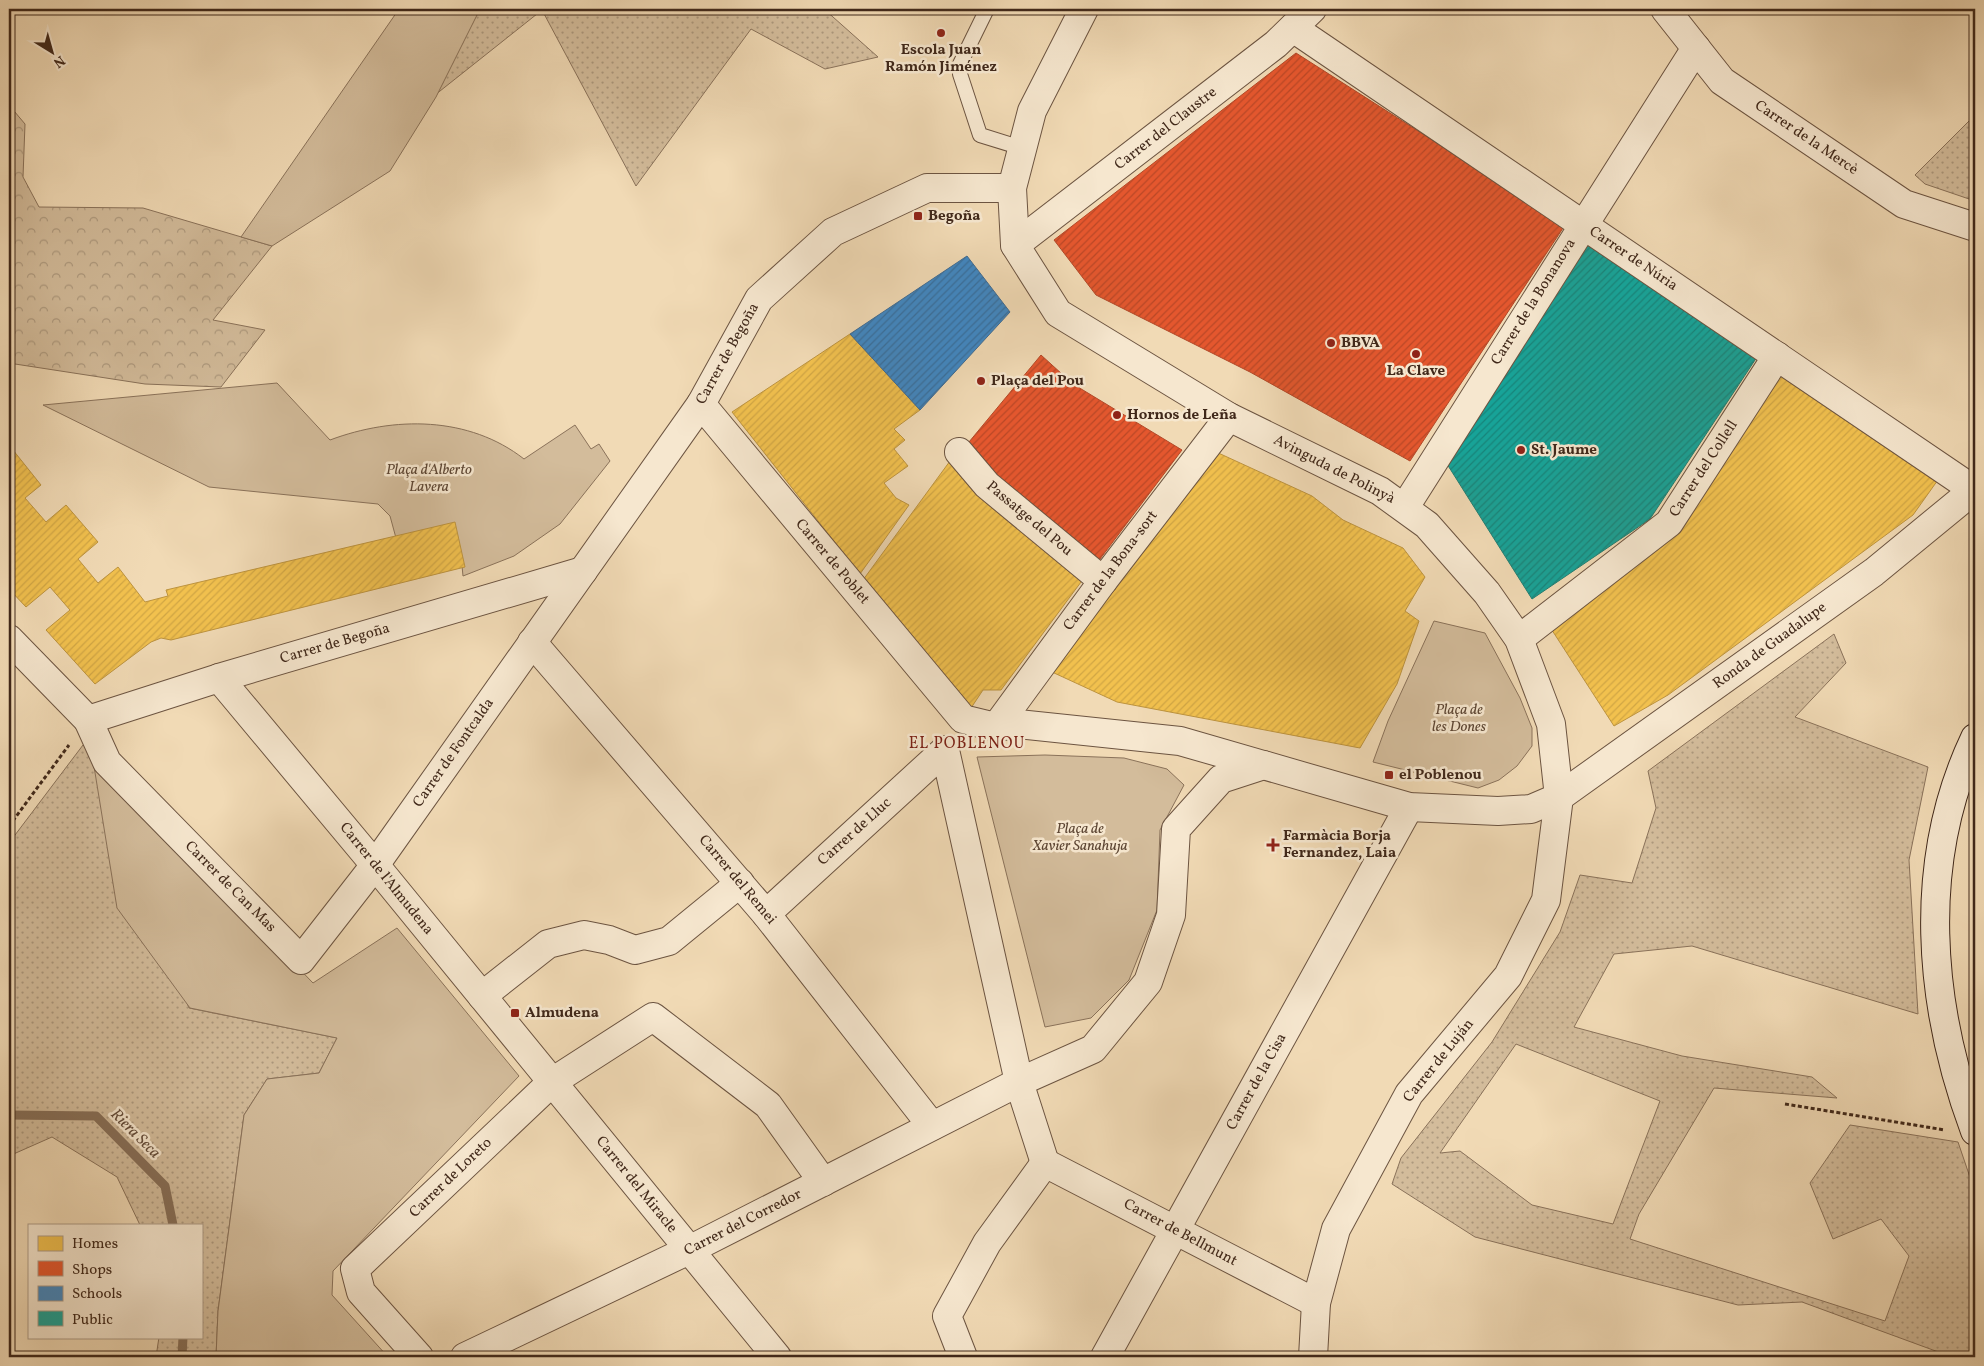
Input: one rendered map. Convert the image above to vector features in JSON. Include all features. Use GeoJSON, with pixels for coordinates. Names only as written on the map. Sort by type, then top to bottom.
{"type":"FeatureCollection","features":[{"type":"Feature","properties":{"kind":"street"},"geometry":{"type":"LineString","coordinates":[[1015,244],[1012,188],[1032,111],[1084,9]]}},
{"type":"Feature","properties":{"kind":"street","name":"Carrer de la Mercè"},"geometry":{"type":"LineString","coordinates":[[1666,9],[1722,81],[1904,204],[1975,228]]}},
{"type":"Feature","properties":{"kind":"street","name":"Carrer de Núria"},"geometry":{"type":"LineString","coordinates":[[1302,18],[1583,224],[1974,489]]}},
{"type":"Feature","properties":{"kind":"street","name":"Carrer del Claustre"},"geometry":{"type":"LineString","coordinates":[[1015,244],[1276,44],[1302,18]]}},
{"type":"Feature","properties":{"kind":"street","name":"Carrer de la Bonanova"},"geometry":{"type":"LineString","coordinates":[[1405,507],[1696,48]]}},
{"type":"Feature","properties":{"kind":"street","name":"Carrer de Begoña"},"geometry":{"type":"LineString","coordinates":[[532,642],[701,404],[759,299],[833,232],[927,188],[1012,188]]}},
{"type":"Feature","properties":{"kind":"street","name":"Avinguda de Polinyà"},"geometry":{"type":"LineString","coordinates":[[1015,244],[1058,313],[1229,417],[1380,491],[1405,507],[1427,526],[1486,593],[1519,639],[1551,724],[1559,797]]}},
{"type":"Feature","properties":{"kind":"street","name":"Carrer del Collell"},"geometry":{"type":"LineString","coordinates":[[1519,639],[1670,523],[1777,356]]}},
{"type":"Feature","properties":{"kind":"street","name":"Carrer de Poblet"},"geometry":{"type":"LineString","coordinates":[[701,404],[964,719],[996,727]]}},
{"type":"Feature","properties":{"kind":"street","name":"Carrer de la Bona-sort"},"geometry":{"type":"LineString","coordinates":[[996,727],[1103,580],[1229,417]]}},
{"type":"Feature","properties":{"kind":"street","name":"Passatge del Pou"},"geometry":{"type":"LineString","coordinates":[[960,452],[987,485],[1103,580]]}},
{"type":"Feature","properties":{"kind":"street","name":"Ronda de Guadalupe"},"geometry":{"type":"LineString","coordinates":[[1559,797],[1874,572],[1974,489]]}},
{"type":"Feature","properties":{"kind":"street","name":"Carrer de Begoña"},"geometry":{"type":"LineString","coordinates":[[88,720],[219,678],[583,571]]}},
{"type":"Feature","properties":{"kind":"street"},"geometry":{"type":"LineString","coordinates":[[9,639],[88,720]]}},
{"type":"Feature","properties":{"kind":"street","name":"Carrer de Fontcalda"},"geometry":{"type":"LineString","coordinates":[[375,865],[532,642]]}},
{"type":"Feature","properties":{"kind":"street","name":"Carrer del Remei"},"geometry":{"type":"LineString","coordinates":[[532,642],[766,914],[932,1126]]}},
{"type":"Feature","properties":{"kind":"street","name":"Carrer de l'Almudena"},"geometry":{"type":"LineString","coordinates":[[219,678],[552,1082]]}},
{"type":"Feature","properties":{"kind":"street","name":"Carrer de Can Mas"},"geometry":{"type":"LineString","coordinates":[[88,720],[107,762],[302,960],[375,865]]}},
{"type":"Feature","properties":{"kind":"street"},"geometry":{"type":"LineString","coordinates":[[996,727],[1018,724],[1180,741],[1409,807],[1531,809],[1559,797]]}},
{"type":"Feature","properties":{"kind":"street"},"geometry":{"type":"LineString","coordinates":[[1975,738],[1958,780],[1945,828],[1934,916],[1936,966],[1947,1041],[1975,1131]]}},
{"type":"Feature","properties":{"kind":"street","name":"Carrer de Lluc"},"geometry":{"type":"LineString","coordinates":[[766,914],[945,750],[1019,1082]]}},
{"type":"Feature","properties":{"kind":"street"},"geometry":{"type":"LineString","coordinates":[[963,1357],[948,1316],[987,1243],[1045,1163],[1019,1082],[1093,1049],[1148,982],[1171,915],[1176,829],[1221,779],[1264,765]]}},
{"type":"Feature","properties":{"kind":"street","name":"Carrer de Luján"},"geometry":{"type":"LineString","coordinates":[[1313,1357],[1316,1304],[1336,1229],[1409,1094],[1508,976],[1546,900],[1559,797]]}},
{"type":"Feature","properties":{"kind":"street","name":"Carrer de la Cisa"},"geometry":{"type":"LineString","coordinates":[[1105,1357],[1409,807]]}},
{"type":"Feature","properties":{"kind":"street"},"geometry":{"type":"LineString","coordinates":[[482,996],[548,944],[584,935],[609,940],[635,950],[669,941],[740,883]]}},
{"type":"Feature","properties":{"kind":"street","name":"Carrer de Loreto"},"geometry":{"type":"LineString","coordinates":[[418,1357],[361,1292],[355,1269],[552,1082],[653,1017],[768,1105],[824,1182]]}},
{"type":"Feature","properties":{"kind":"street","name":"Carrer del Miracle"},"geometry":{"type":"LineString","coordinates":[[552,1082],[777,1357]]}},
{"type":"Feature","properties":{"kind":"street","name":"Carrer del Corredor"},"geometry":{"type":"LineString","coordinates":[[475,1355],[689,1250],[1019,1082]]}},
{"type":"Feature","properties":{"kind":"street","name":"Carrer de Bellmunt"},"geometry":{"type":"LineString","coordinates":[[1045,1163],[1316,1304]]}},
{"type":"Feature","properties":{"kind":"lane"},"geometry":{"type":"LineString","coordinates":[[987,9],[960,64],[962,82],[980,135],[1022,148]]}},
{"type":"Feature","properties":{"kind":"path"},"geometry":{"type":"LineString","coordinates":[[9,826],[88,720]]}},
{"type":"Feature","properties":{"kind":"path"},"geometry":{"type":"LineString","coordinates":[[1785,1104],[1947,1131]]}},
{"type":"Feature","properties":{"kind":"green space"},"geometry":{"type":"Polygon","coordinates":[[[399,9],[480,9],[436,97],[390,171],[272,246],[241,237],[399,9]]]}},
{"type":"Feature","properties":{"kind":"green space"},"geometry":{"type":"Polygon","coordinates":[[[479,9],[824,9],[878,57],[825,69],[751,29],[636,186],[542,10],[435,95],[479,9]]]}},
{"type":"Feature","properties":{"kind":"green space"},"geometry":{"type":"Polygon","coordinates":[[[9,105],[25,124],[23,177],[39,207],[143,208],[272,246],[213,320],[265,330],[221,387],[145,384],[15,364],[9,369],[9,105]]]}},
{"type":"Feature","properties":{"kind":"green space"},"geometry":{"type":"Polygon","coordinates":[[[1971,119],[1975,120],[1975,201],[1925,184],[1915,175],[1971,119]]]}},
{"type":"Feature","properties":{"kind":"green space","name":"Plaça d'Alberto Lavera"},"geometry":{"type":"Polygon","coordinates":[[[277,383],[330,440],[354,432],[380,427],[430,424],[455,428],[479,435],[502,445],[524,459],[575,425],[591,449],[599,444],[610,461],[560,524],[514,556],[463,576],[462,566],[396,538],[390,516],[378,504],[209,487],[43,405],[277,383]]]}},
{"type":"Feature","properties":{"kind":"green space","name":"Plaça de les Dones"},"geometry":{"type":"Polygon","coordinates":[[[1434,621],[1485,633],[1520,698],[1532,728],[1532,746],[1517,766],[1499,780],[1478,788],[1373,762],[1388,721],[1434,621]]]}},
{"type":"Feature","properties":{"kind":"green space"},"geometry":{"type":"Polygon","coordinates":[[[1834,634],[1846,663],[1795,717],[1928,767],[1909,860],[1918,1014],[1692,946],[1614,954],[1574,1027],[1682,1056],[1812,1077],[1837,1098],[1714,1088],[1639,1214],[1630,1239],[1885,1321],[1909,1256],[1881,1219],[1833,1239],[1810,1183],[1850,1125],[1958,1142],[1975,1192],[1975,1357],[1952,1357],[1802,1302],[1738,1305],[1475,1237],[1392,1184],[1401,1158],[1492,1042],[1560,932],[1580,875],[1632,883],[1656,808],[1648,771],[1834,634]],[[1516,1044],[1440,1153],[1460,1151],[1532,1205],[1613,1224],[1660,1101],[1516,1044]]]}},
{"type":"Feature","properties":{"kind":"green space"},"geometry":{"type":"Polygon","coordinates":[[[83,745],[92,754],[189,1008],[337,1038],[319,1073],[267,1079],[244,1115],[218,1311],[216,1357],[156,1357],[159,1338],[202,1338],[202,1224],[140,1224],[117,1177],[52,1137],[9,1156],[9,843],[83,745]]]}},
{"type":"Feature","properties":{"kind":"green space"},"geometry":{"type":"Polygon","coordinates":[[[92,754],[313,983],[397,928],[519,1076],[333,1271],[332,1295],[388,1357],[216,1357],[218,1311],[244,1115],[267,1079],[319,1073],[337,1038],[190,1008],[117,908],[92,754]]]}},
{"type":"Feature","properties":{"kind":"green space","name":"Plaça de Xavier Sanahuja"},"geometry":{"type":"Polygon","coordinates":[[[1045,755],[1124,758],[1167,769],[1184,785],[1160,830],[1157,910],[1129,980],[1091,1018],[1045,1027],[977,757],[1045,755]]]}},
{"type":"Feature","properties":{"kind":"building: Homes"},"geometry":{"type":"Polygon","coordinates":[[[850,334],[920,410],[894,429],[905,440],[894,449],[908,466],[884,483],[896,498],[909,505],[860,574],[732,412],[850,334]]]}},
{"type":"Feature","properties":{"kind":"building: Homes"},"geometry":{"type":"Polygon","coordinates":[[[1780,372],[1945,470],[1913,515],[1668,695],[1614,726],[1548,624],[1674,534],[1780,372]]]}},
{"type":"Feature","properties":{"kind":"building: Homes"},"geometry":{"type":"Polygon","coordinates":[[[9,445],[41,485],[25,498],[46,522],[66,505],[98,542],[78,559],[98,583],[118,567],[145,602],[168,596],[166,590],[455,522],[465,567],[171,640],[161,638],[151,642],[95,684],[46,630],[70,610],[50,587],[26,607],[9,589],[9,552],[13,548],[9,543],[9,445]]]}},
{"type":"Feature","properties":{"kind":"building: Homes"},"geometry":{"type":"Polygon","coordinates":[[[1214,451],[1312,496],[1343,520],[1403,548],[1425,577],[1405,611],[1419,621],[1397,684],[1360,748],[1117,702],[1052,672],[1214,451]]]}},
{"type":"Feature","properties":{"kind":"building: Homes"},"geometry":{"type":"Polygon","coordinates":[[[950,461],[1084,578],[1001,690],[983,690],[969,711],[863,580],[950,461]]]}},
{"type":"Feature","properties":{"kind":"building: Shops"},"geometry":{"type":"Polygon","coordinates":[[[1296,53],[1565,225],[1410,461],[1250,372],[1096,295],[1054,240],[1296,53]]]}},
{"type":"Feature","properties":{"kind":"building: Shops"},"geometry":{"type":"Polygon","coordinates":[[[1041,355],[1073,384],[1182,450],[1097,563],[964,448],[1041,355]]]}},
{"type":"Feature","properties":{"kind":"building: Schools"},"geometry":{"type":"Polygon","coordinates":[[[967,256],[1010,312],[920,410],[850,334],[967,256]]]}},
{"type":"Feature","properties":{"kind":"building: Public"},"geometry":{"type":"Polygon","coordinates":[[[1584,243],[1759,354],[1650,519],[1532,599],[1447,464],[1584,243]]]}},
{"type":"Feature","properties":{"kind":"waterway","name":"Riera Seca"},"geometry":{"type":"LineString","coordinates":[[9,1115],[96,1116],[165,1186],[173,1224]]}},
{"type":"Feature","properties":{"kind":"waterway","name":"Riera Seca"},"geometry":{"type":"LineString","coordinates":[[182,1357],[183,1338]]}},
{"type":"Feature","properties":{"kind":"place","name":"Escola Juan Ramón Jiménez"},"geometry":{"type":"Point","coordinates":[941,33]}},
{"type":"Feature","properties":{"kind":"place","name":"Begoña"},"geometry":{"type":"Point","coordinates":[918,216]}},
{"type":"Feature","properties":{"kind":"place","name":"BBVA"},"geometry":{"type":"Point","coordinates":[1331,343]}},
{"type":"Feature","properties":{"kind":"place","name":"La Clave"},"geometry":{"type":"Point","coordinates":[1416,354]}},
{"type":"Feature","properties":{"kind":"place","name":"Plaça del Pou"},"geometry":{"type":"Point","coordinates":[981,381]}},
{"type":"Feature","properties":{"kind":"place","name":"Hornos de Leña"},"geometry":{"type":"Point","coordinates":[1117,415]}},
{"type":"Feature","properties":{"kind":"place","name":"St. Jaume"},"geometry":{"type":"Point","coordinates":[1521,450]}},
{"type":"Feature","properties":{"kind":"place","name":"el Poblenou"},"geometry":{"type":"Point","coordinates":[1389,775]}},
{"type":"Feature","properties":{"kind":"place","name":"Farmàcia Borja Fernandez, Laia"},"geometry":{"type":"Point","coordinates":[1273,845]}},
{"type":"Feature","properties":{"kind":"place","name":"Almudena"},"geometry":{"type":"Point","coordinates":[515,1013]}},
{"type":"Feature","properties":{"kind":"district","name":"EL POBLENOU"},"geometry":{"type":"Point","coordinates":[967,744]}}]}
